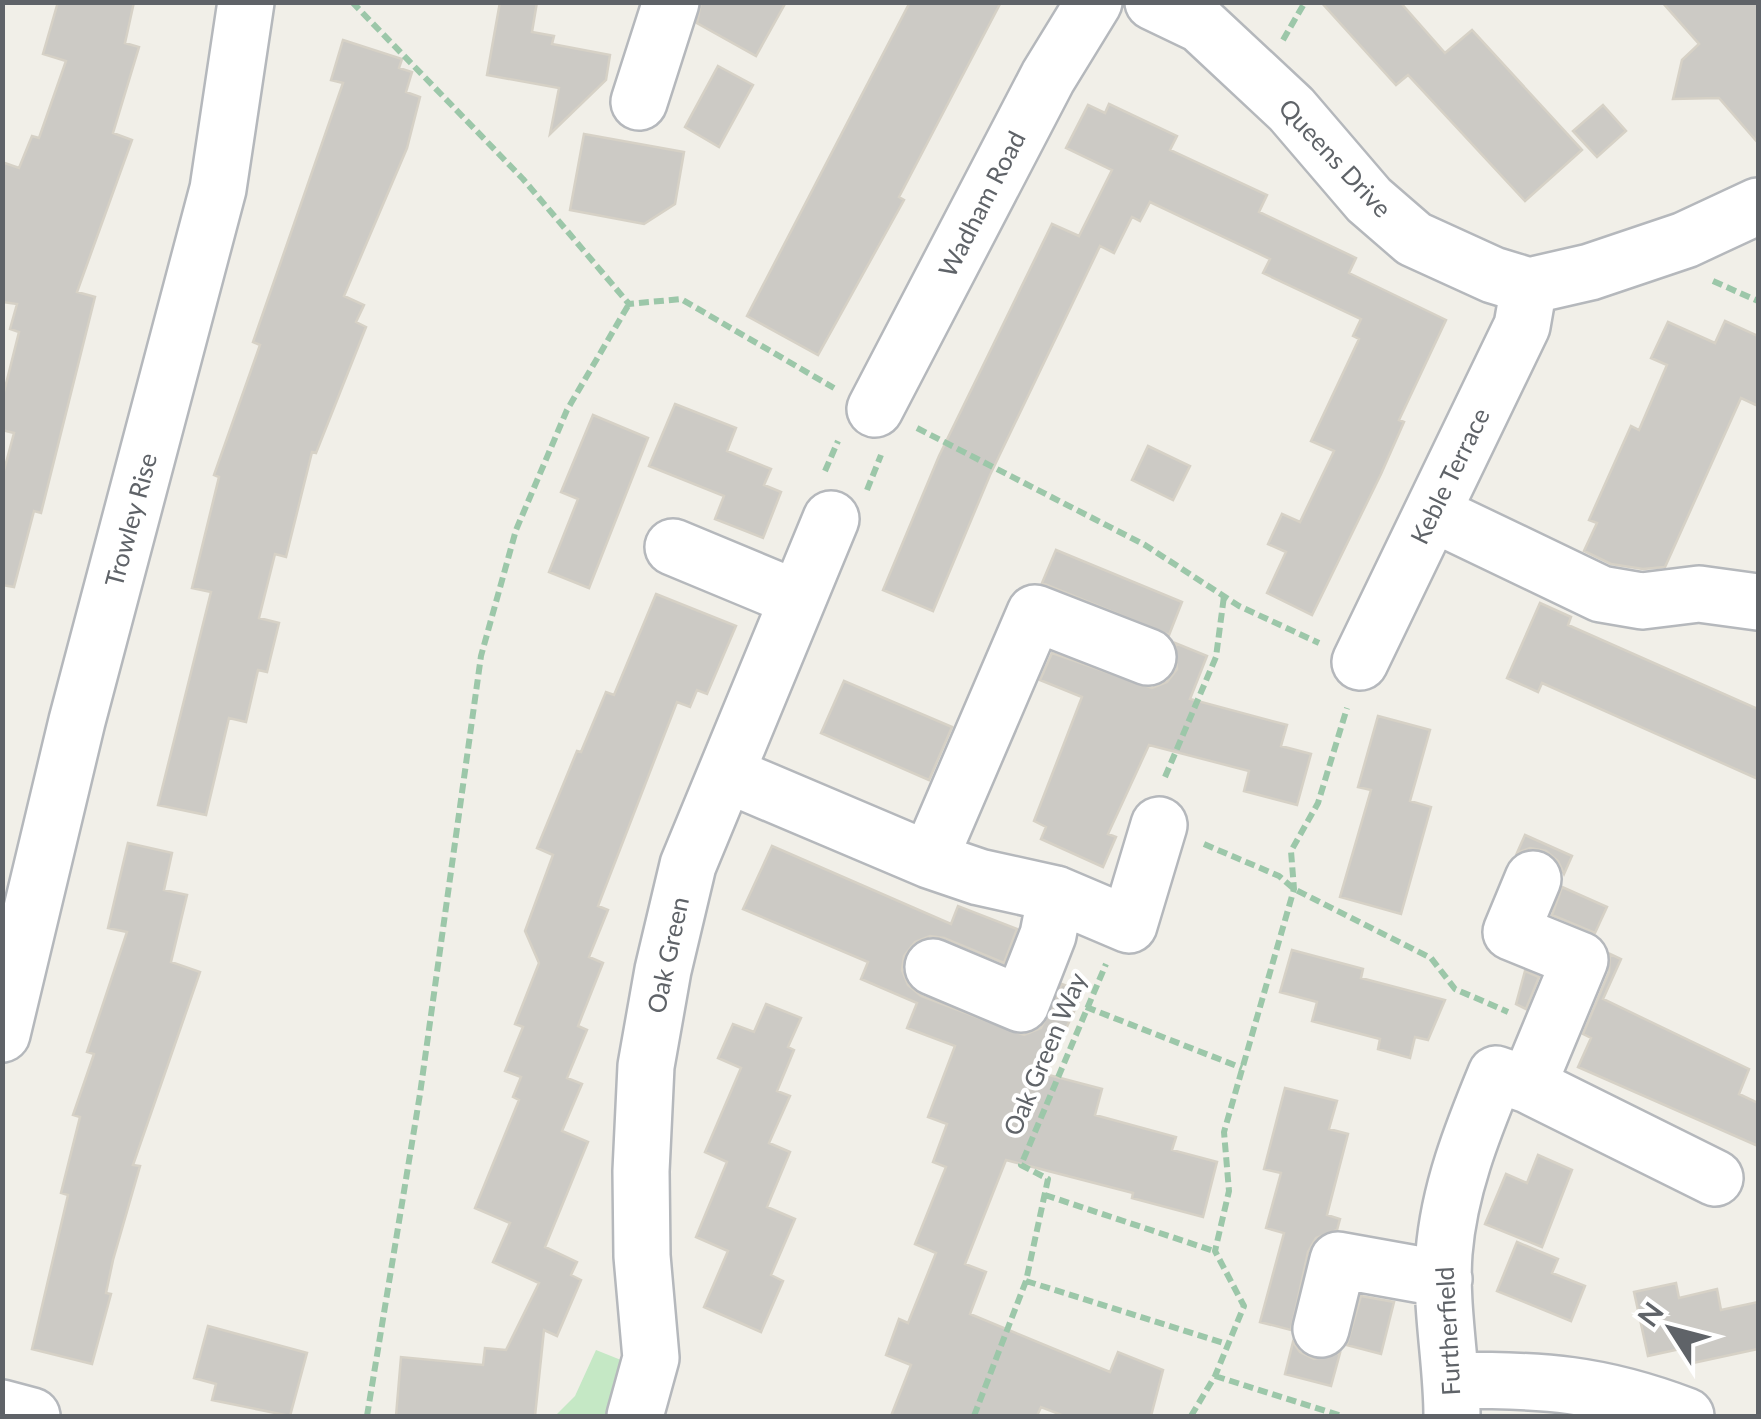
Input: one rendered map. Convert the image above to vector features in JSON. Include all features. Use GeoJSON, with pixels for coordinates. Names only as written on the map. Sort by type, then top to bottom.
{"type":"FeatureCollection","features":[{"type":"Feature","properties":{"kind":"street","name":"Trowley Rise"},"geometry":{"type":"LineString","coordinates":[[2,1034],[77,722],[218,189],[246,2]]}},
{"type":"Feature","properties":{"kind":"street"},"geometry":{"type":"LineString","coordinates":[[639,102],[670,2]]}},
{"type":"Feature","properties":{"kind":"street","name":"Wadham Road"},"geometry":{"type":"LineString","coordinates":[[879,418],[1048,77],[1094,2]]}},
{"type":"Feature","properties":{"kind":"street","name":"Queens Drive"},"geometry":{"type":"LineString","coordinates":[[1153,2],[1201,25],[1292,109],[1369,200],[1414,239],[1492,274],[1530,286]]}},
{"type":"Feature","properties":{"kind":"street"},"geometry":{"type":"LineString","coordinates":[[1530,286],[1590,272],[1685,240],[1758,206]]}},
{"type":"Feature","properties":{"kind":"street","name":"Keble Terrace"},"geometry":{"type":"LineString","coordinates":[[1360,662],[1522,326],[1530,286]]}},
{"type":"Feature","properties":{"kind":"street","name":"Oak Green"},"geometry":{"type":"LineString","coordinates":[[635,1416],[651,1358],[642,1256],[646,1066],[688,865],[798,599],[848,507]]}},
{"type":"Feature","properties":{"kind":"street"},"geometry":{"type":"LineString","coordinates":[[1432,513],[1601,594],[1642,601],[1699,594],[1758,602]]}},
{"type":"Feature","properties":{"kind":"street"},"geometry":{"type":"LineString","coordinates":[[673,548],[798,599]]}},
{"type":"Feature","properties":{"kind":"street"},"geometry":{"type":"LineString","coordinates":[[929,860],[1035,613],[1148,657]]}},
{"type":"Feature","properties":{"kind":"street"},"geometry":{"type":"LineString","coordinates":[[726,774],[929,860],[979,877],[1056,894],[1128,925],[1159,825]]}},
{"type":"Feature","properties":{"kind":"street","name":"Furtherfield"},"geometry":{"type":"LineString","coordinates":[[1452,1398],[1444,1331],[1444,1252],[1461,1159],[1512,1079],[1551,1031],[1580,960],[1511,932],[1533,880]]}},
{"type":"Feature","properties":{"kind":"street"},"geometry":{"type":"LineString","coordinates":[[933,968],[1021,1004],[1048,935],[1056,894]]}},
{"type":"Feature","properties":{"kind":"street"},"geometry":{"type":"LineString","coordinates":[[1512,1079],[1715,1178]]}},
{"type":"Feature","properties":{"kind":"street"},"geometry":{"type":"LineString","coordinates":[[1321,1329],[1338,1260],[1444,1280]]}},
{"type":"Feature","properties":{"kind":"street"},"geometry":{"type":"LineString","coordinates":[[1452,1398],[1575,1384],[1624,1393],[1686,1416]]}},
{"type":"Feature","properties":{"kind":"street"},"geometry":{"type":"LineString","coordinates":[[2,1408],[32,1416]]}},
{"type":"Feature","properties":{"kind":"path"},"geometry":{"type":"LineString","coordinates":[[352,2],[522,179],[629,304]]}},
{"type":"Feature","properties":{"kind":"path"},"geometry":{"type":"LineString","coordinates":[[629,304],[681,299],[879,418],[1145,545],[1224,596],[1360,662],[1318,803],[1291,851],[1294,889],[1224,1132],[1229,1192],[1215,1251],[1244,1306],[1230,1345],[1191,1416]]}},
{"type":"Feature","properties":{"kind":"path"},"geometry":{"type":"LineString","coordinates":[[367,1416],[420,1094],[481,656],[523,513],[567,410],[629,304]]}},
{"type":"Feature","properties":{"kind":"path"},"geometry":{"type":"LineString","coordinates":[[848,507],[879,418]]}},
{"type":"Feature","properties":{"kind":"path"},"geometry":{"type":"LineString","coordinates":[[1224,596],[1216,656],[1165,777],[1166,804],[1159,825],[1279,876],[1294,889],[1431,958],[1455,990],[1551,1031]]}},
{"type":"Feature","properties":{"kind":"path","name":"Oak Green Way"},"geometry":{"type":"LineString","coordinates":[[1044,1196],[1048,1180],[1020,1166],[1086,1007],[1128,925]]}},
{"type":"Feature","properties":{"kind":"path"},"geometry":{"type":"LineString","coordinates":[[1086,1007],[1242,1068]]}},
{"type":"Feature","properties":{"kind":"path"},"geometry":{"type":"LineString","coordinates":[[974,1416],[1026,1281],[1044,1196],[1215,1251]]}},
{"type":"Feature","properties":{"kind":"path"},"geometry":{"type":"LineString","coordinates":[[1026,1281],[1230,1345]]}},
{"type":"Feature","properties":{"kind":"path"},"geometry":{"type":"LineString","coordinates":[[1215,1376],[1342,1416]]}},
{"type":"Feature","properties":{"kind":"green space"},"geometry":{"type":"Polygon","coordinates":[[[596,1350],[631,1364],[614,1416],[555,1416],[575,1396],[596,1350]]]}},
{"type":"Feature","properties":{"kind":"building"},"geometry":{"type":"Polygon","coordinates":[[[58,2],[134,2],[125,43],[139,47],[113,133],[132,140],[77,292],[95,297],[41,513],[34,511],[14,587],[2,585],[2,478],[14,433],[2,430],[2,400],[19,332],[10,329],[17,304],[2,302],[2,162],[19,168],[32,136],[39,138],[66,61],[43,54],[58,2]]]}},
{"type":"Feature","properties":{"kind":"building"},"geometry":{"type":"Polygon","coordinates":[[[500,2],[537,2],[532,32],[554,36],[552,44],[610,55],[606,80],[550,134],[559,88],[487,75],[500,2]]]}},
{"type":"Feature","properties":{"kind":"building"},"geometry":{"type":"Polygon","coordinates":[[[701,2],[786,2],[756,56],[697,23],[701,2]]]}},
{"type":"Feature","properties":{"kind":"building"},"geometry":{"type":"Polygon","coordinates":[[[910,2],[1001,2],[899,197],[904,200],[818,355],[747,316],[910,2]]]}},
{"type":"Feature","properties":{"kind":"building"},"geometry":{"type":"Polygon","coordinates":[[[1321,2],[1400,2],[1445,53],[1472,30],[1582,150],[1525,201],[1408,75],[1396,85],[1321,2]]]}},
{"type":"Feature","properties":{"kind":"building"},"geometry":{"type":"Polygon","coordinates":[[[1662,2],[1758,2],[1758,143],[1719,98],[1673,99],[1682,60],[1699,44],[1662,2]]]}},
{"type":"Feature","properties":{"kind":"building"},"geometry":{"type":"Polygon","coordinates":[[[343,40],[402,59],[399,68],[412,72],[406,92],[420,97],[407,148],[344,296],[364,305],[356,322],[366,327],[316,453],[312,452],[286,557],[275,554],[259,618],[279,623],[267,672],[258,670],[246,722],[229,718],[206,815],[158,805],[211,592],[192,588],[219,477],[214,475],[260,345],[253,342],[343,83],[331,80],[343,40]]]}},
{"type":"Feature","properties":{"kind":"building"},"geometry":{"type":"Polygon","coordinates":[[[718,66],[753,85],[719,147],[685,127],[718,66]]]}},
{"type":"Feature","properties":{"kind":"building"},"geometry":{"type":"Polygon","coordinates":[[[1109,104],[1177,136],[1170,150],[1267,195],[1259,212],[1356,258],[1349,273],[1446,320],[1399,420],[1404,422],[1381,474],[1312,615],[1267,593],[1286,552],[1268,544],[1282,514],[1300,522],[1334,451],[1311,441],[1359,339],[1353,336],[1361,319],[1263,273],[1270,259],[1150,202],[1140,221],[1132,217],[1114,253],[1100,246],[990,475],[933,611],[883,590],[939,456],[1052,224],[1079,236],[1112,170],[1066,148],[1088,105],[1105,113],[1109,104]]]}},
{"type":"Feature","properties":{"kind":"building"},"geometry":{"type":"Polygon","coordinates":[[[1603,105],[1626,131],[1597,157],[1573,131],[1603,105]]]}},
{"type":"Feature","properties":{"kind":"building"},"geometry":{"type":"Polygon","coordinates":[[[584,134],[684,152],[675,204],[644,224],[570,210],[584,134]]]}},
{"type":"Feature","properties":{"kind":"building"},"geometry":{"type":"Polygon","coordinates":[[[1725,321],[1758,336],[1758,406],[1741,398],[1665,567],[1643,569],[1611,564],[1584,551],[1597,523],[1589,520],[1631,426],[1639,430],[1667,365],[1651,358],[1668,322],[1715,343],[1725,321]]]}},
{"type":"Feature","properties":{"kind":"building"},"geometry":{"type":"Polygon","coordinates":[[[675,404],[736,428],[727,451],[771,469],[764,485],[781,492],[763,538],[715,519],[724,496],[649,466],[675,404]]]}},
{"type":"Feature","properties":{"kind":"building"},"geometry":{"type":"Polygon","coordinates":[[[593,415],[648,438],[589,588],[549,572],[578,499],[561,492],[593,415]]]}},
{"type":"Feature","properties":{"kind":"building"},"geometry":{"type":"Polygon","coordinates":[[[1148,446],[1190,466],[1173,500],[1132,480],[1148,446]]]}},
{"type":"Feature","properties":{"kind":"building"},"geometry":{"type":"Polygon","coordinates":[[[1056,550],[1182,602],[1169,635],[1042,583],[1056,550]]]}},
{"type":"Feature","properties":{"kind":"building"},"geometry":{"type":"Polygon","coordinates":[[[656,594],[736,626],[707,694],[697,690],[690,707],[677,702],[598,906],[608,910],[589,957],[603,963],[578,1026],[587,1030],[567,1078],[582,1084],[562,1131],[588,1142],[545,1247],[577,1262],[571,1275],[581,1280],[557,1336],[544,1330],[535,1416],[396,1416],[401,1357],[483,1365],[485,1348],[506,1350],[539,1283],[493,1262],[510,1223],[475,1208],[519,1100],[513,1097],[521,1077],[505,1071],[523,1027],[515,1024],[539,963],[525,931],[553,855],[537,848],[577,751],[581,752],[606,692],[614,695],[656,594]]]}},
{"type":"Feature","properties":{"kind":"building"},"geometry":{"type":"Polygon","coordinates":[[[1540,603],[1571,617],[1568,625],[1758,709],[1758,779],[1542,683],[1538,692],[1507,678],[1540,603]]]}},
{"type":"Feature","properties":{"kind":"building"},"geometry":{"type":"Polygon","coordinates":[[[1175,643],[1207,656],[1190,699],[1287,725],[1281,746],[1311,754],[1297,805],[1244,791],[1249,771],[1149,745],[1108,834],[1116,837],[1103,867],[1041,839],[1046,827],[1034,821],[1082,697],[1040,680],[1052,653],[1152,688],[1167,682],[1177,669],[1175,643]]]}},
{"type":"Feature","properties":{"kind":"building"},"geometry":{"type":"Polygon","coordinates":[[[844,681],[952,727],[929,780],[821,733],[844,681]]]}},
{"type":"Feature","properties":{"kind":"building"},"geometry":{"type":"Polygon","coordinates":[[[1378,716],[1430,730],[1410,801],[1431,807],[1401,914],[1340,897],[1371,790],[1358,787],[1378,716]]]}},
{"type":"Feature","properties":{"kind":"building"},"geometry":{"type":"Polygon","coordinates":[[[1525,835],[1572,856],[1564,874],[1558,861],[1546,851],[1530,848],[1517,853],[1525,835]]]}},
{"type":"Feature","properties":{"kind":"building"},"geometry":{"type":"Polygon","coordinates":[[[128,843],[172,853],[164,890],[187,895],[171,962],[200,972],[133,1165],[140,1166],[113,1260],[106,1293],[111,1294],[92,1364],[32,1349],[68,1195],[61,1193],[80,1117],[73,1115],[94,1054],[87,1052],[127,932],[108,928],[128,843]]]}},
{"type":"Feature","properties":{"kind":"building"},"geometry":{"type":"Polygon","coordinates":[[[772,846],[951,924],[958,906],[1017,929],[1004,963],[944,938],[930,936],[915,942],[904,956],[902,970],[908,985],[921,996],[1024,1035],[1041,1028],[1062,984],[1083,992],[1045,1074],[1102,1089],[1095,1115],[1176,1137],[1172,1150],[1217,1162],[1203,1217],[1132,1198],[1133,1193],[1006,1160],[965,1264],[986,1272],[970,1314],[1110,1372],[1118,1352],[1163,1370],[1151,1416],[1064,1416],[1041,1407],[1037,1416],[891,1416],[911,1365],[886,1355],[899,1319],[908,1323],[936,1253],[915,1244],[946,1167],[933,1162],[947,1124],[928,1117],[955,1046],[907,1028],[917,1003],[861,979],[868,962],[743,909],[772,846]]]}},
{"type":"Feature","properties":{"kind":"building"},"geometry":{"type":"Polygon","coordinates":[[[1562,887],[1607,907],[1595,933],[1552,915],[1562,887]]]}},
{"type":"Feature","properties":{"kind":"building"},"geometry":{"type":"Polygon","coordinates":[[[1292,950],[1363,969],[1361,978],[1445,1000],[1428,1040],[1415,1037],[1410,1058],[1378,1049],[1380,1039],[1312,1021],[1317,1002],[1280,992],[1292,950]]]}},
{"type":"Feature","properties":{"kind":"building"},"geometry":{"type":"Polygon","coordinates":[[[1610,954],[1621,959],[1603,999],[1749,1069],[1739,1094],[1758,1103],[1758,1146],[1578,1067],[1591,1038],[1583,1034],[1609,972],[1610,954]]]}},
{"type":"Feature","properties":{"kind":"building"},"geometry":{"type":"Polygon","coordinates":[[[1525,971],[1539,977],[1526,1009],[1516,1004],[1525,971]]]}},
{"type":"Feature","properties":{"kind":"building"},"geometry":{"type":"Polygon","coordinates":[[[766,1004],[801,1018],[788,1047],[794,1050],[777,1091],[790,1096],[769,1143],[790,1152],[767,1207],[795,1219],[771,1275],[783,1281],[761,1332],[704,1307],[728,1251],[696,1237],[727,1162],[705,1152],[741,1068],[718,1058],[733,1024],[754,1032],[766,1004]]]}},
{"type":"Feature","properties":{"kind":"building"},"geometry":{"type":"Polygon","coordinates":[[[1285,1088],[1337,1101],[1329,1129],[1348,1134],[1327,1215],[1340,1219],[1337,1230],[1316,1238],[1308,1252],[1291,1330],[1260,1322],[1284,1233],[1266,1228],[1281,1173],[1264,1169],[1285,1088]]]}},
{"type":"Feature","properties":{"kind":"building"},"geometry":{"type":"Polygon","coordinates":[[[1538,1155],[1572,1170],[1542,1247],[1485,1224],[1506,1174],[1527,1183],[1538,1155]]]}},
{"type":"Feature","properties":{"kind":"building"},"geometry":{"type":"Polygon","coordinates":[[[1517,1242],[1558,1259],[1552,1273],[1585,1286],[1571,1321],[1497,1291],[1517,1242]]]}},
{"type":"Feature","properties":{"kind":"building"},"geometry":{"type":"Polygon","coordinates":[[[1676,1283],[1679,1298],[1717,1289],[1721,1310],[1758,1302],[1758,1349],[1693,1363],[1689,1347],[1648,1356],[1634,1292],[1676,1283]]]}},
{"type":"Feature","properties":{"kind":"building"},"geometry":{"type":"Polygon","coordinates":[[[1361,1296],[1394,1302],[1381,1354],[1347,1345],[1361,1296]]]}},
{"type":"Feature","properties":{"kind":"building"},"geometry":{"type":"Polygon","coordinates":[[[208,1326],[307,1353],[290,1416],[212,1400],[216,1384],[194,1378],[208,1326]]]}},
{"type":"Feature","properties":{"kind":"building"},"geometry":{"type":"Polygon","coordinates":[[[1293,1342],[1300,1352],[1314,1359],[1340,1353],[1331,1386],[1285,1374],[1293,1342]]]}}]}
